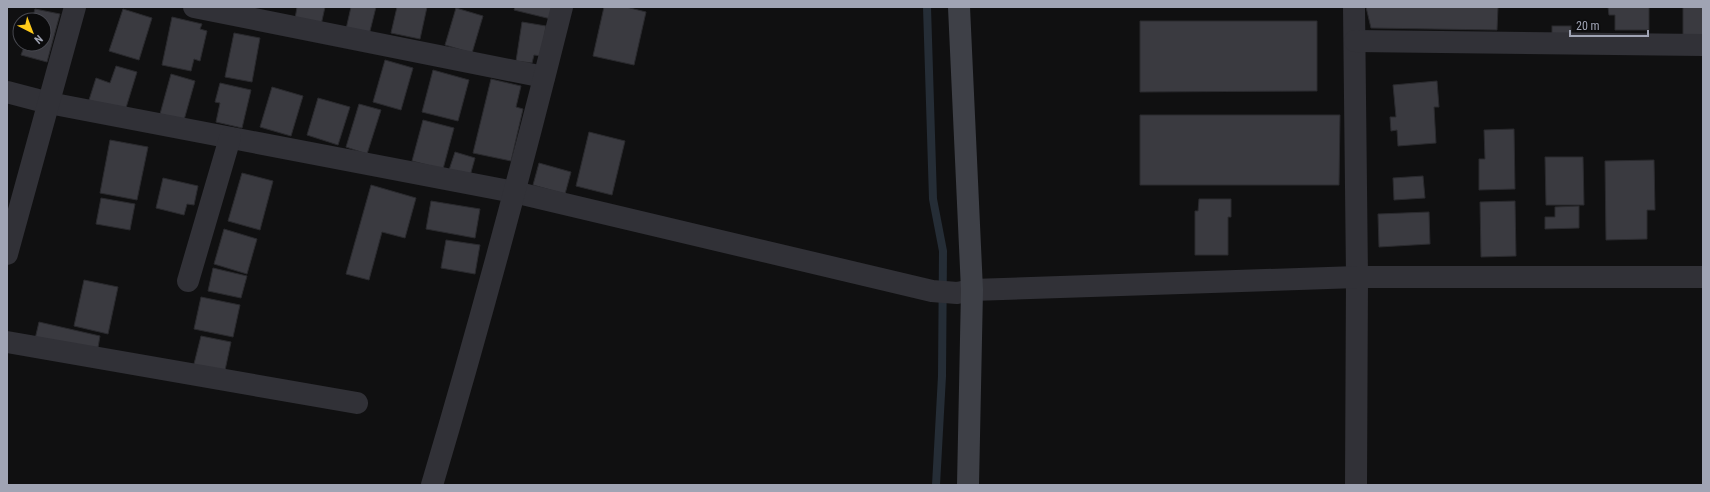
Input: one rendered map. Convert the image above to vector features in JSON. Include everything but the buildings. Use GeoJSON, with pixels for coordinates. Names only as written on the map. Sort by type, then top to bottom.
{"type":"FeatureCollection","features":[{"type":"Feature","properties":{"kind":"street"},"geometry":{"type":"LineString","coordinates":[[7,254],[75,7]]}},
{"type":"Feature","properties":{"kind":"street"},"geometry":{"type":"LineString","coordinates":[[194,7],[544,76]]}},
{"type":"Feature","properties":{"kind":"street"},"geometry":{"type":"LineString","coordinates":[[432,485],[514,192],[562,7]]}},
{"type":"Feature","properties":{"kind":"street"},"geometry":{"type":"LineString","coordinates":[[959,7],[968,485]]}},
{"type":"Feature","properties":{"kind":"street"},"geometry":{"type":"LineString","coordinates":[[1354,7],[1357,277],[1356,485]]}},
{"type":"Feature","properties":{"kind":"street"},"geometry":{"type":"LineString","coordinates":[[1355,41],[1703,45]]}},
{"type":"Feature","properties":{"kind":"street"},"geometry":{"type":"LineString","coordinates":[[7,92],[49,103],[514,192],[932,291],[1357,277],[1703,276]]}},
{"type":"Feature","properties":{"kind":"street"},"geometry":{"type":"LineString","coordinates":[[188,281],[230,138]]}},
{"type":"Feature","properties":{"kind":"street"},"geometry":{"type":"LineString","coordinates":[[7,342],[357,403]]}},
{"type":"Feature","properties":{"kind":"waterway"},"geometry":{"type":"LineString","coordinates":[[927,7],[933,199],[943,251],[942,376],[936,485]]}}]}
